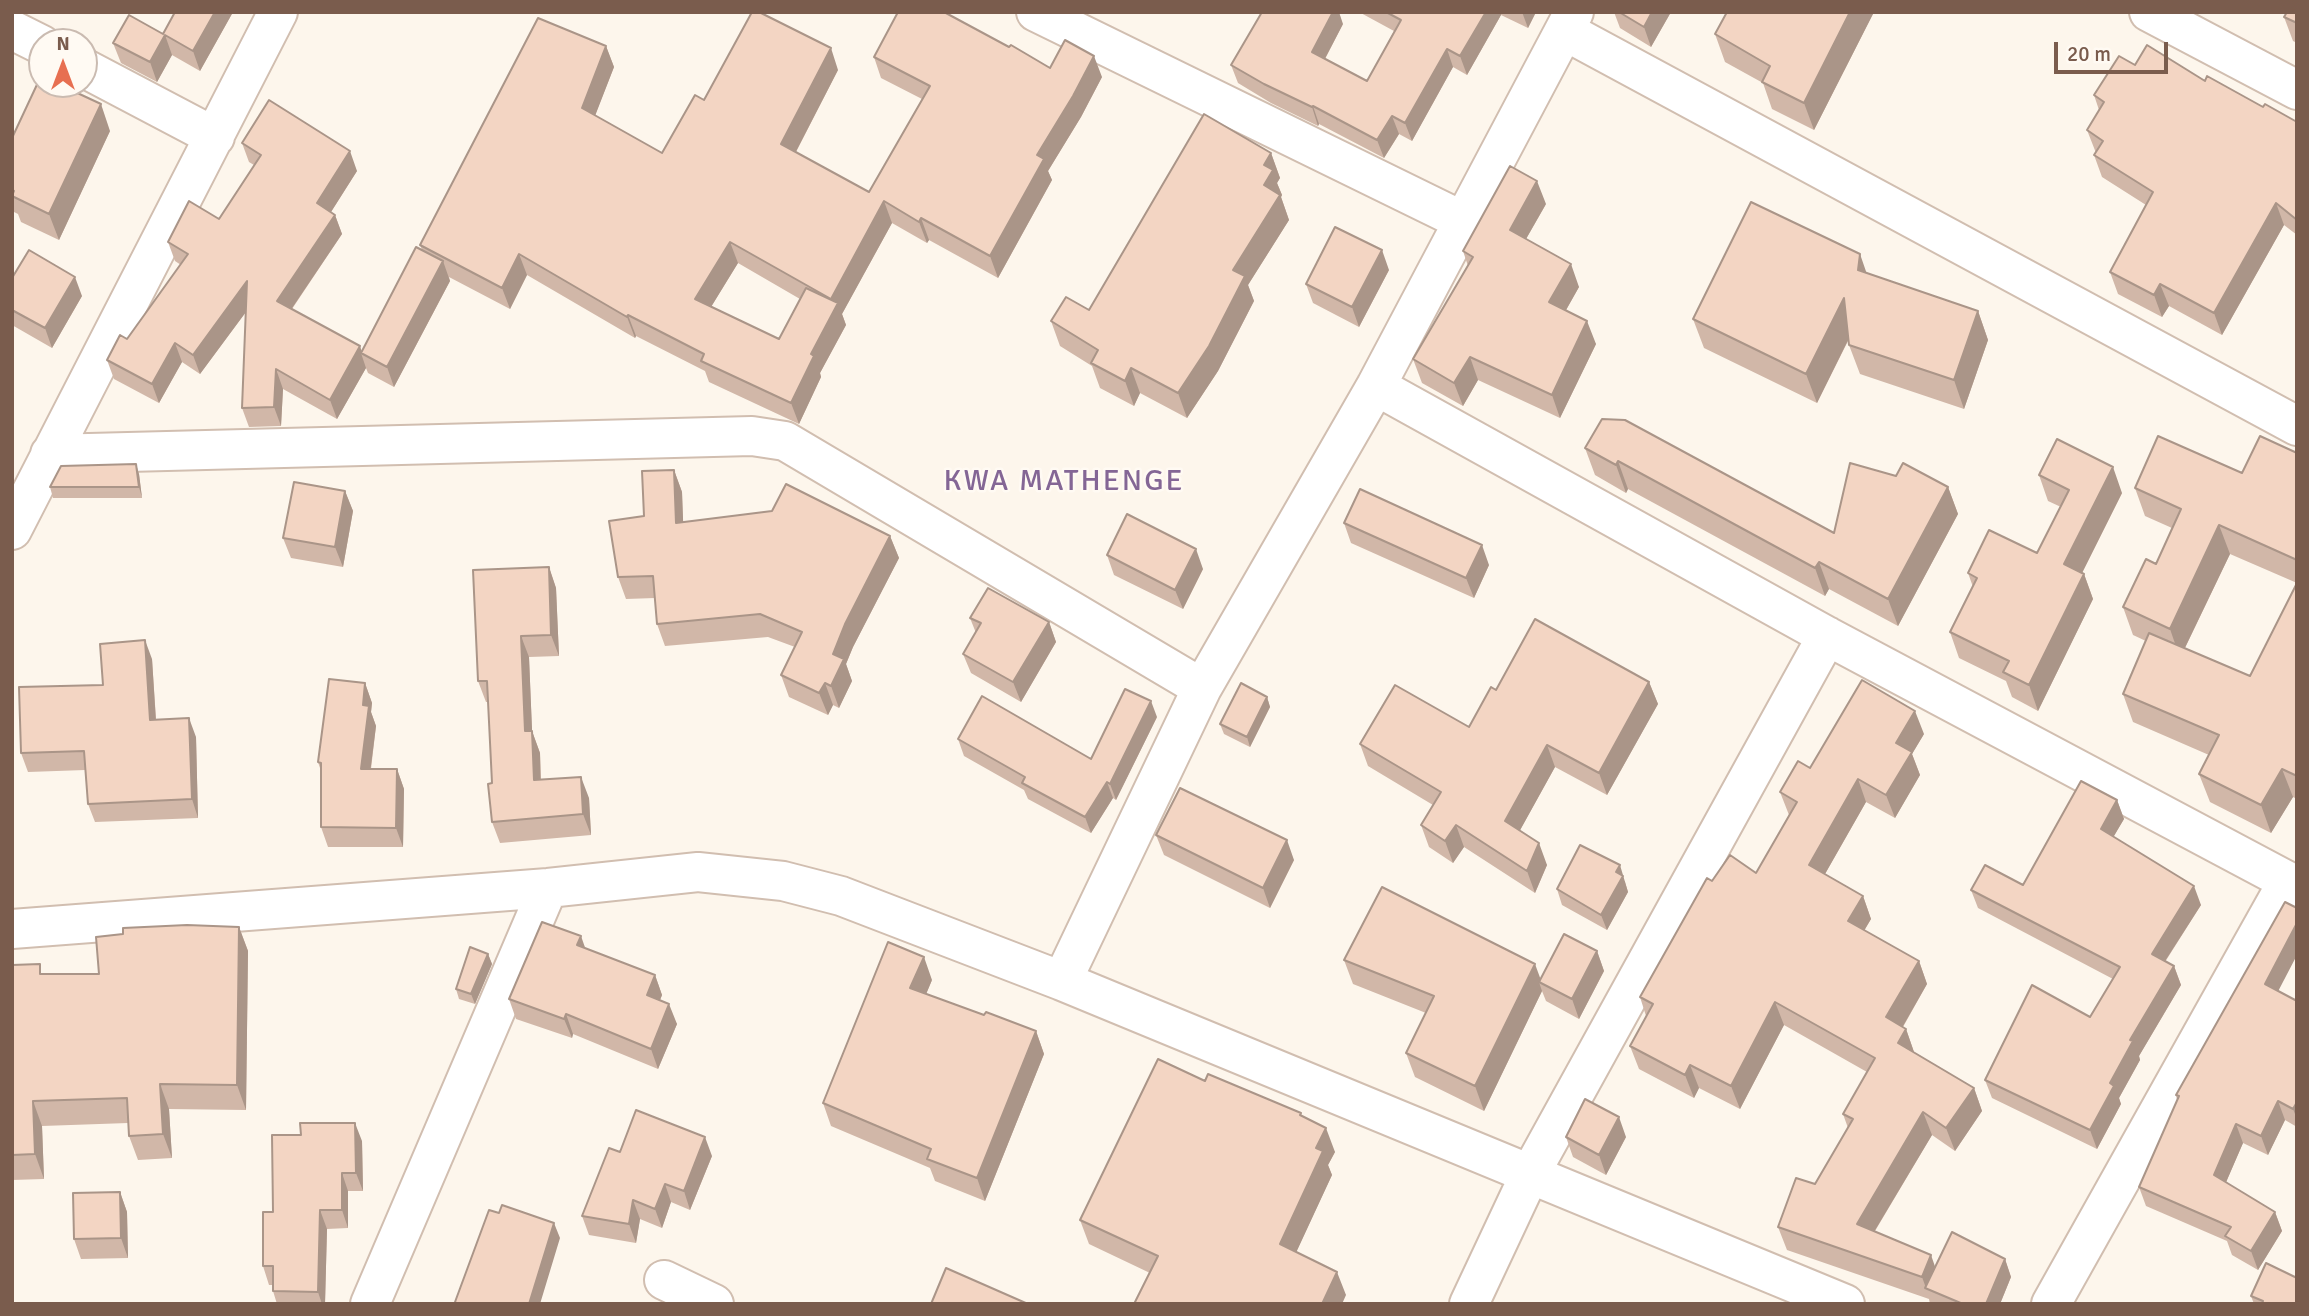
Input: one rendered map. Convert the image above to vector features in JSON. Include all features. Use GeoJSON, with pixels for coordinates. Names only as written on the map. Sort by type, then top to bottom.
{"type":"FeatureCollection","features":[{"type":"Feature","properties":{"kind":"street"},"geometry":{"type":"LineString","coordinates":[[12,530],[278,12]]}},
{"type":"Feature","properties":{"kind":"street"},"geometry":{"type":"LineString","coordinates":[[1036,12],[1463,221]]}},
{"type":"Feature","properties":{"kind":"street"},"geometry":{"type":"LineString","coordinates":[[2149,12],[2297,90]]}},
{"type":"Feature","properties":{"kind":"street"},"geometry":{"type":"LineString","coordinates":[[1062,981],[1202,688],[1376,386],[1570,22],[2297,426]]}},
{"type":"Feature","properties":{"kind":"street"},"geometry":{"type":"LineString","coordinates":[[12,30],[28,39]]}},
{"type":"Feature","properties":{"kind":"street"},"geometry":{"type":"LineString","coordinates":[[98,75],[215,137]]}},
{"type":"Feature","properties":{"kind":"street"},"geometry":{"type":"LineString","coordinates":[[1376,386],[1827,636],[2292,883],[2051,1304]]}},
{"type":"Feature","properties":{"kind":"street"},"geometry":{"type":"LineString","coordinates":[[50,454],[741,436],[785,441],[1202,688]]}},
{"type":"Feature","properties":{"kind":"street"},"geometry":{"type":"LineString","coordinates":[[1469,1304],[1530,1174],[1827,636]]}},
{"type":"Feature","properties":{"kind":"street"},"geometry":{"type":"LineString","coordinates":[[12,929],[548,888],[698,872],[783,881],[841,896],[1062,981],[1845,1304]]}},
{"type":"Feature","properties":{"kind":"street"},"geometry":{"type":"LineString","coordinates":[[370,1304],[548,888]]}},
{"type":"Feature","properties":{"kind":"street"},"geometry":{"type":"LineString","coordinates":[[664,1280],[714,1304]]}},
{"type":"Feature","properties":{"kind":"building"},"geometry":{"type":"Polygon","coordinates":[[[175,12],[215,12],[193,51],[165,35],[150,62],[113,43],[129,15],[163,34],[175,12]]]}},
{"type":"Feature","properties":{"kind":"building"},"geometry":{"type":"Polygon","coordinates":[[[752,12],[759,12],[831,48],[781,144],[869,192],[930,86],[874,57],[898,12],[944,12],[1009,47],[1011,45],[1050,68],[1065,40],[1094,56],[1037,155],[1044,159],[990,256],[921,218],[919,222],[884,201],[831,299],[730,242],[695,299],[779,339],[806,288],[838,303],[811,354],[814,356],[791,403],[701,361],[704,354],[628,315],[627,317],[519,254],[502,288],[420,245],[538,18],[606,46],[582,108],[662,153],[695,95],[704,100],[752,12]]]}},
{"type":"Feature","properties":{"kind":"building"},"geometry":{"type":"Polygon","coordinates":[[[1262,12],[1333,12],[1312,52],[1367,81],[1401,20],[1386,12],[1486,12],[1460,56],[1447,49],[1405,123],[1392,116],[1377,140],[1231,65],[1262,12]]]}},
{"type":"Feature","properties":{"kind":"building"},"geometry":{"type":"Polygon","coordinates":[[[1619,12],[1652,12],[1644,27],[1619,12]]]}},
{"type":"Feature","properties":{"kind":"building"},"geometry":{"type":"Polygon","coordinates":[[[1727,12],[1850,12],[1804,103],[1762,82],[1770,66],[1715,34],[1727,12]]]}},
{"type":"Feature","properties":{"kind":"building"},"geometry":{"type":"Polygon","coordinates":[[[2287,12],[2297,12],[2297,23],[2284,17],[2287,12]]]}},
{"type":"Feature","properties":{"kind":"building"},"geometry":{"type":"Polygon","coordinates":[[[2147,45],[2205,81],[2207,76],[2263,107],[2265,104],[2297,122],[2297,220],[2276,203],[2214,313],[2160,284],[2154,295],[2110,272],[2153,192],[2094,155],[2103,141],[2087,130],[2104,102],[2094,95],[2119,56],[2135,65],[2147,45]]]}},
{"type":"Feature","properties":{"kind":"building"},"geometry":{"type":"Polygon","coordinates":[[[31,98],[88,98],[101,104],[49,214],[12,196],[12,138],[31,98]]]}},
{"type":"Feature","properties":{"kind":"building"},"geometry":{"type":"Polygon","coordinates":[[[269,100],[350,151],[317,203],[335,215],[277,301],[360,346],[330,400],[276,369],[274,407],[242,408],[247,281],[193,355],[175,343],[152,384],[107,360],[120,335],[127,339],[188,254],[168,242],[189,201],[219,219],[261,155],[242,143],[269,100]]]}},
{"type":"Feature","properties":{"kind":"building"},"geometry":{"type":"Polygon","coordinates":[[[1204,114],[1271,153],[1264,165],[1273,170],[1264,185],[1280,195],[1233,270],[1245,276],[1209,346],[1178,393],[1131,368],[1125,381],[1091,363],[1098,350],[1051,321],[1066,297],[1089,310],[1204,114]]]}},
{"type":"Feature","properties":{"kind":"building"},"geometry":{"type":"Polygon","coordinates":[[[1510,166],[1537,181],[1510,230],[1571,264],[1549,302],[1587,321],[1552,395],[1470,357],[1454,383],[1413,359],[1473,257],[1463,251],[1510,166]]]}},
{"type":"Feature","properties":{"kind":"building"},"geometry":{"type":"Polygon","coordinates":[[[1751,202],[1860,254],[1858,270],[1978,311],[1954,380],[1849,345],[1844,298],[1806,374],[1693,319],[1751,202]]]}},
{"type":"Feature","properties":{"kind":"building"},"geometry":{"type":"Polygon","coordinates":[[[1335,227],[1382,250],[1352,307],[1306,284],[1335,227]]]}},
{"type":"Feature","properties":{"kind":"building"},"geometry":{"type":"Polygon","coordinates":[[[416,247],[443,261],[387,367],[361,353],[416,247]]]}},
{"type":"Feature","properties":{"kind":"building"},"geometry":{"type":"Polygon","coordinates":[[[29,250],[75,277],[45,328],[12,310],[12,278],[29,250]]]}},
{"type":"Feature","properties":{"kind":"building"},"geometry":{"type":"Polygon","coordinates":[[[1602,419],[1625,420],[1834,533],[1850,463],[1896,476],[1903,463],[1948,487],[1888,599],[1819,562],[1815,568],[1618,461],[1616,465],[1585,448],[1602,419]]]}},
{"type":"Feature","properties":{"kind":"building"},"geometry":{"type":"Polygon","coordinates":[[[2158,436],[2242,473],[2260,436],[2297,453],[2297,560],[2219,525],[2170,629],[2123,607],[2146,559],[2156,564],[2181,509],[2135,488],[2158,436]]]}},
{"type":"Feature","properties":{"kind":"building"},"geometry":{"type":"Polygon","coordinates":[[[2057,439],[2113,467],[2064,564],[2084,574],[2029,685],[2003,672],[2009,661],[1950,632],[1977,578],[1968,573],[1989,530],[2037,553],[2069,490],[2039,475],[2057,439]]]}},
{"type":"Feature","properties":{"kind":"building"},"geometry":{"type":"Polygon","coordinates":[[[136,464],[139,487],[50,487],[61,466],[136,464]]]}},
{"type":"Feature","properties":{"kind":"building"},"geometry":{"type":"Polygon","coordinates":[[[674,470],[676,523],[772,511],[786,484],[890,536],[845,624],[833,654],[844,659],[831,686],[825,683],[819,693],[781,675],[802,632],[760,614],[657,624],[653,576],[618,577],[609,521],[644,516],[642,471],[674,470]]]}},
{"type":"Feature","properties":{"kind":"building"},"geometry":{"type":"Polygon","coordinates":[[[294,482],[345,491],[335,547],[283,538],[294,482]]]}},
{"type":"Feature","properties":{"kind":"building"},"geometry":{"type":"Polygon","coordinates":[[[1360,489],[1482,545],[1466,578],[1344,523],[1360,489]]]}},
{"type":"Feature","properties":{"kind":"building"},"geometry":{"type":"Polygon","coordinates":[[[1127,514],[1196,549],[1175,590],[1107,555],[1127,514]]]}},
{"type":"Feature","properties":{"kind":"building"},"geometry":{"type":"Polygon","coordinates":[[[549,567],[551,635],[521,636],[525,731],[532,731],[534,780],[581,777],[583,814],[492,822],[488,784],[492,783],[487,681],[478,681],[473,570],[549,567]]]}},
{"type":"Feature","properties":{"kind":"building"},"geometry":{"type":"Polygon","coordinates":[[[2297,583],[2297,776],[2282,769],[2261,805],[2199,774],[2219,735],[2123,694],[2149,633],[2250,676],[2297,583]]]}},
{"type":"Feature","properties":{"kind":"building"},"geometry":{"type":"Polygon","coordinates":[[[988,588],[1049,622],[1013,682],[963,654],[981,623],[970,618],[988,588]]]}},
{"type":"Feature","properties":{"kind":"building"},"geometry":{"type":"Polygon","coordinates":[[[1535,619],[1649,682],[1599,773],[1547,745],[1505,821],[1539,843],[1527,871],[1456,825],[1445,841],[1421,825],[1441,792],[1360,744],[1395,685],[1469,727],[1491,687],[1496,690],[1535,619]]]}},
{"type":"Feature","properties":{"kind":"building"},"geometry":{"type":"Polygon","coordinates":[[[145,640],[150,720],[189,718],[192,799],[88,804],[84,751],[21,753],[19,687],[103,685],[100,644],[145,640]]]}},
{"type":"Feature","properties":{"kind":"building"},"geometry":{"type":"Polygon","coordinates":[[[329,679],[365,683],[363,705],[369,706],[361,769],[397,769],[396,828],[321,827],[321,763],[318,762],[329,679]]]}},
{"type":"Feature","properties":{"kind":"building"},"geometry":{"type":"Polygon","coordinates":[[[1862,680],[1915,711],[1896,743],[1912,752],[1886,795],[1858,779],[1809,865],[1863,896],[1848,921],[1919,961],[1886,1017],[1906,1029],[1898,1043],[1974,1088],[1946,1128],[1923,1112],[1857,1224],[1931,1255],[1922,1277],[1778,1227],[1796,1178],[1815,1184],[1853,1119],[1843,1114],[1875,1058],[1775,1002],[1731,1086],[1690,1065],[1685,1075],[1630,1046],[1653,1004],[1640,997],[1707,878],[1712,881],[1730,855],[1756,873],[1797,802],[1780,792],[1798,761],[1810,768],[1862,680]]]}},
{"type":"Feature","properties":{"kind":"building"},"geometry":{"type":"Polygon","coordinates":[[[1241,683],[1267,697],[1247,737],[1220,724],[1241,683]]]}},
{"type":"Feature","properties":{"kind":"building"},"geometry":{"type":"Polygon","coordinates":[[[1125,689],[1151,701],[1110,784],[1107,782],[1085,817],[1022,783],[1025,777],[958,739],[982,696],[1091,759],[1125,689]]]}},
{"type":"Feature","properties":{"kind":"building"},"geometry":{"type":"Polygon","coordinates":[[[2081,781],[2117,800],[2101,829],[2194,886],[2152,954],[2174,966],[2130,1040],[2133,1041],[2110,1083],[2114,1086],[2090,1130],[1985,1080],[2032,985],[2090,1017],[2120,967],[1971,890],[1985,865],[2023,885],[2081,781]]]}},
{"type":"Feature","properties":{"kind":"building"},"geometry":{"type":"Polygon","coordinates":[[[1180,788],[1287,840],[1263,888],[1156,835],[1180,788]]]}},
{"type":"Feature","properties":{"kind":"building"},"geometry":{"type":"Polygon","coordinates":[[[1580,845],[1620,865],[1616,872],[1623,876],[1601,915],[1557,889],[1580,845]]]}},
{"type":"Feature","properties":{"kind":"building"},"geometry":{"type":"Polygon","coordinates":[[[1382,887],[1535,964],[1475,1086],[1406,1053],[1434,996],[1344,960],[1382,887]]]}},
{"type":"Feature","properties":{"kind":"building"},"geometry":{"type":"Polygon","coordinates":[[[2285,902],[2297,908],[2297,923],[2265,984],[2297,1001],[2297,1102],[2293,1109],[2278,1101],[2261,1136],[2236,1124],[2214,1175],[2275,1212],[2251,1251],[2225,1236],[2231,1227],[2139,1187],[2179,1096],[2176,1095],[2285,902]]]}},
{"type":"Feature","properties":{"kind":"building"},"geometry":{"type":"Polygon","coordinates":[[[542,922],[581,936],[577,945],[655,975],[647,995],[669,1004],[651,1049],[566,1014],[564,1019],[509,999],[542,922]]]}},
{"type":"Feature","properties":{"kind":"building"},"geometry":{"type":"Polygon","coordinates":[[[187,925],[239,927],[237,1085],[160,1084],[163,1134],[129,1136],[127,1098],[33,1101],[35,1154],[12,1155],[12,965],[40,964],[40,974],[99,974],[96,937],[123,934],[123,928],[187,925]]]}},
{"type":"Feature","properties":{"kind":"building"},"geometry":{"type":"Polygon","coordinates":[[[1564,934],[1597,951],[1572,999],[1539,982],[1564,934]]]}},
{"type":"Feature","properties":{"kind":"building"},"geometry":{"type":"Polygon","coordinates":[[[888,942],[924,957],[910,988],[1036,1031],[977,1178],[927,1159],[931,1149],[823,1103],[888,942]]]}},
{"type":"Feature","properties":{"kind":"building"},"geometry":{"type":"Polygon","coordinates":[[[470,947],[488,954],[471,994],[456,989],[470,947]]]}},
{"type":"Feature","properties":{"kind":"building"},"geometry":{"type":"Polygon","coordinates":[[[1158,1059],[1205,1081],[1208,1074],[1301,1113],[1300,1115],[1326,1128],[1316,1148],[1323,1151],[1280,1244],[1337,1272],[1322,1304],[1134,1304],[1158,1256],[1080,1220],[1158,1059]]]}},
{"type":"Feature","properties":{"kind":"building"},"geometry":{"type":"Polygon","coordinates":[[[1585,1099],[1619,1117],[1599,1155],[1566,1137],[1585,1099]]]}},
{"type":"Feature","properties":{"kind":"building"},"geometry":{"type":"Polygon","coordinates":[[[636,1110],[705,1137],[684,1191],[665,1184],[655,1209],[633,1200],[629,1224],[582,1216],[609,1148],[620,1152],[636,1110]]]}},
{"type":"Feature","properties":{"kind":"building"},"geometry":{"type":"Polygon","coordinates":[[[300,1123],[355,1123],[356,1173],[342,1173],[342,1210],[320,1210],[318,1292],[273,1291],[273,1266],[263,1266],[263,1212],[273,1212],[272,1135],[301,1135],[300,1123]]]}},
{"type":"Feature","properties":{"kind":"building"},"geometry":{"type":"Polygon","coordinates":[[[120,1192],[121,1238],[74,1239],[73,1193],[120,1192]]]}},
{"type":"Feature","properties":{"kind":"building"},"geometry":{"type":"Polygon","coordinates":[[[502,1205],[554,1223],[529,1304],[458,1304],[455,1302],[489,1210],[499,1213],[502,1205]]]}},
{"type":"Feature","properties":{"kind":"building"},"geometry":{"type":"Polygon","coordinates":[[[1952,1232],[2005,1259],[1986,1304],[1963,1304],[1925,1288],[1952,1232]]]}},
{"type":"Feature","properties":{"kind":"building"},"geometry":{"type":"Polygon","coordinates":[[[2266,1263],[2297,1278],[2297,1304],[2262,1304],[2263,1301],[2251,1296],[2266,1263]]]}},
{"type":"Feature","properties":{"kind":"building"},"geometry":{"type":"Polygon","coordinates":[[[946,1268],[1028,1304],[931,1304],[946,1268]]]}},
{"type":"Feature","properties":{"kind":"district","name":"KWA MATHENGE"},"geometry":{"type":"Point","coordinates":[1064,482]}}]}
